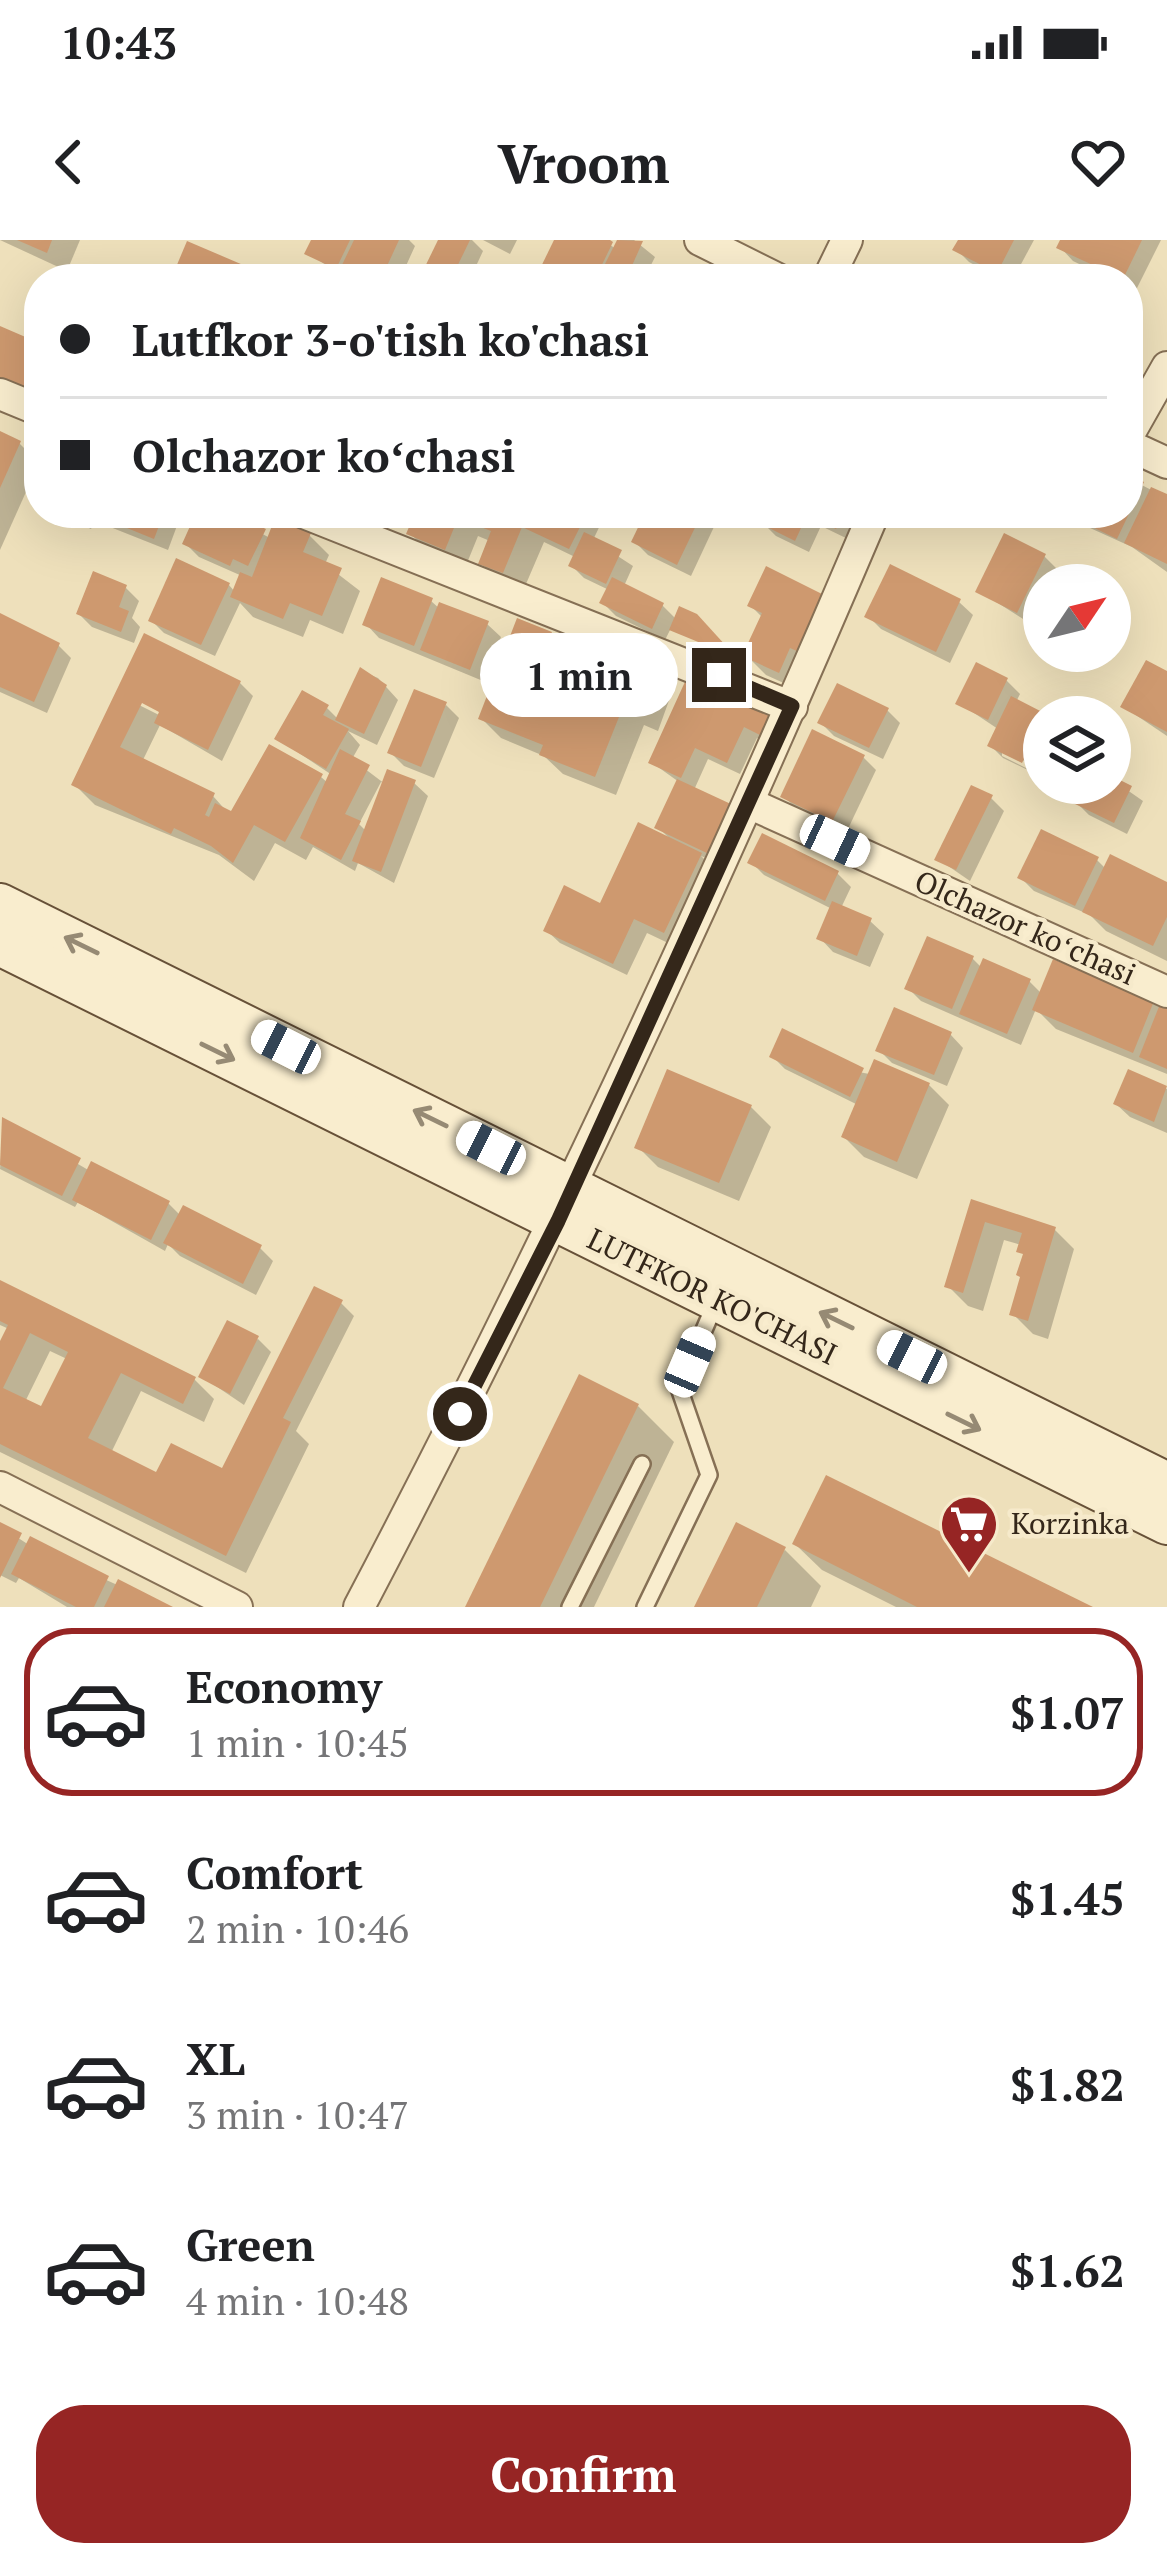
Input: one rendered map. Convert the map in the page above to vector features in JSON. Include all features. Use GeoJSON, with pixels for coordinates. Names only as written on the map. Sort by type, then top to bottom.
{"type":"FeatureCollection","features":[{"type":"Feature","properties":{"kind":"main road","name":"LUTFKOR KO'CHASI"},"geometry":{"type":"LineString","coordinates":[[0,905],[565,1205],[717,1300],[1167,1523]]}},
{"type":"Feature","properties":{"kind":"main road","name":"LUTFKOR KO'CHASI"},"geometry":{"type":"LineString","coordinates":[[0,944],[1167,1484]]}},
{"type":"Feature","properties":{"kind":"street"},"geometry":{"type":"LineString","coordinates":[[700,240],[748,264]]}},
{"type":"Feature","properties":{"kind":"street"},"geometry":{"type":"LineString","coordinates":[[1143,413],[1167,367]]}},
{"type":"Feature","properties":{"kind":"street"},"geometry":{"type":"LineString","coordinates":[[343,528],[646,644],[792,706]]}},
{"type":"Feature","properties":{"kind":"street"},"geometry":{"type":"LineString","coordinates":[[359,1607],[565,1205],[752,803],[868,528]]}},
{"type":"Feature","properties":{"kind":"street","name":"Olchazor koʻchasi"},"geometry":{"type":"LineString","coordinates":[[752,803],[1167,992]]}},
{"type":"Feature","properties":{"kind":"street"},"geometry":{"type":"LineString","coordinates":[[0,1487],[237,1607]]}},
{"type":"Feature","properties":{"kind":"lane"},"geometry":{"type":"LineString","coordinates":[[645,1607],[709,1475],[679,1388],[717,1300]]}},
{"type":"Feature","properties":{"kind":"lane"},"geometry":{"type":"LineString","coordinates":[[570,1607],[642,1464]]}},
{"type":"Feature","properties":{"kind":"building"},"geometry":{"type":"Polygon","coordinates":[[[17,240],[52,240],[47,253],[17,240]]]}},
{"type":"Feature","properties":{"kind":"building"},"geometry":{"type":"Polygon","coordinates":[[[311,240],[350,240],[338,264],[325,264],[304,254],[311,240]]]}},
{"type":"Feature","properties":{"kind":"building"},"geometry":{"type":"Polygon","coordinates":[[[354,240],[399,240],[388,264],[342,264],[354,240]]]}},
{"type":"Feature","properties":{"kind":"building"},"geometry":{"type":"Polygon","coordinates":[[[438,240],[470,240],[458,264],[426,264],[438,240]]]}},
{"type":"Feature","properties":{"kind":"building"},"geometry":{"type":"Polygon","coordinates":[[[554,240],[613,242],[602,264],[542,264],[554,240]]]}},
{"type":"Feature","properties":{"kind":"building"},"geometry":{"type":"Polygon","coordinates":[[[617,240],[643,241],[633,264],[605,264],[617,240]]]}},
{"type":"Feature","properties":{"kind":"building"},"geometry":{"type":"Polygon","coordinates":[[[958,240],[1014,240],[1002,264],[979,264],[952,250],[958,240]]]}},
{"type":"Feature","properties":{"kind":"building"},"geometry":{"type":"Polygon","coordinates":[[[1060,240],[1142,240],[1130,264],[1091,264],[1056,248],[1060,240]]]}},
{"type":"Feature","properties":{"kind":"building"},"geometry":{"type":"Polygon","coordinates":[[[187,241],[241,264],[177,264],[187,241]]]}},
{"type":"Feature","properties":{"kind":"building"},"geometry":{"type":"Polygon","coordinates":[[[0,326],[24,336],[24,392],[0,382],[0,326]]]}},
{"type":"Feature","properties":{"kind":"building"},"geometry":{"type":"Polygon","coordinates":[[[0,431],[21,441],[0,488],[0,431]]]}},
{"type":"Feature","properties":{"kind":"building"},"geometry":{"type":"Polygon","coordinates":[[[1151,487],[1167,494],[1167,564],[1124,543],[1131,528],[1143,528],[1143,504],[1151,487]]]}},
{"type":"Feature","properties":{"kind":"building"},"geometry":{"type":"Polygon","coordinates":[[[127,528],[158,528],[154,539],[127,528]]]}},
{"type":"Feature","properties":{"kind":"building"},"geometry":{"type":"Polygon","coordinates":[[[189,528],[266,529],[248,566],[233,559],[230,566],[182,544],[189,528]]]}},
{"type":"Feature","properties":{"kind":"building"},"geometry":{"type":"Polygon","coordinates":[[[271,528],[311,533],[303,552],[342,568],[322,616],[290,603],[283,619],[230,597],[240,572],[252,577],[271,528]]]}},
{"type":"Feature","properties":{"kind":"building"},"geometry":{"type":"Polygon","coordinates":[[[409,528],[454,528],[445,550],[406,534],[409,528]]]}},
{"type":"Feature","properties":{"kind":"building"},"geometry":{"type":"Polygon","coordinates":[[[483,528],[522,528],[503,573],[478,564],[491,531],[483,528]]]}},
{"type":"Feature","properties":{"kind":"building"},"geometry":{"type":"Polygon","coordinates":[[[524,528],[580,528],[569,549],[524,528]]]}},
{"type":"Feature","properties":{"kind":"building"},"geometry":{"type":"Polygon","coordinates":[[[638,528],[695,528],[677,565],[631,542],[638,528]]]}},
{"type":"Feature","properties":{"kind":"building"},"geometry":{"type":"Polygon","coordinates":[[[769,528],[801,528],[795,541],[769,528]]]}},
{"type":"Feature","properties":{"kind":"building"},"geometry":{"type":"Polygon","coordinates":[[[1094,528],[1122,528],[1117,539],[1094,528]]]}},
{"type":"Feature","properties":{"kind":"building"},"geometry":{"type":"Polygon","coordinates":[[[584,532],[622,550],[606,584],[568,566],[584,532]]]}},
{"type":"Feature","properties":{"kind":"building"},"geometry":{"type":"Polygon","coordinates":[[[1004,533],[1046,554],[1041,564],[1023,564],[1023,601],[1017,613],[975,592],[1004,533]]]}},
{"type":"Feature","properties":{"kind":"building"},"geometry":{"type":"Polygon","coordinates":[[[176,558],[230,583],[201,645],[148,621],[176,558]]]}},
{"type":"Feature","properties":{"kind":"building"},"geometry":{"type":"Polygon","coordinates":[[[890,564],[961,599],[936,652],[864,617],[890,564]]]}},
{"type":"Feature","properties":{"kind":"building"},"geometry":{"type":"Polygon","coordinates":[[[766,566],[826,596],[799,652],[790,648],[779,673],[742,656],[762,613],[747,606],[766,566]]]}},
{"type":"Feature","properties":{"kind":"building"},"geometry":{"type":"Polygon","coordinates":[[[93,571],[127,585],[119,607],[129,611],[121,632],[76,614],[93,571]]]}},
{"type":"Feature","properties":{"kind":"building"},"geometry":{"type":"Polygon","coordinates":[[[381,577],[433,598],[414,646],[362,625],[381,577]]]}},
{"type":"Feature","properties":{"kind":"building"},"geometry":{"type":"Polygon","coordinates":[[[612,577],[664,603],[652,629],[599,603],[612,577]]]}},
{"type":"Feature","properties":{"kind":"building"},"geometry":{"type":"Polygon","coordinates":[[[439,602],[489,621],[470,670],[420,650],[439,602]]]}},
{"type":"Feature","properties":{"kind":"building"},"geometry":{"type":"Polygon","coordinates":[[[679,606],[697,614],[727,647],[725,653],[669,630],[679,606]]]}},
{"type":"Feature","properties":{"kind":"building"},"geometry":{"type":"Polygon","coordinates":[[[0,613],[60,643],[34,702],[0,687],[0,613]]]}},
{"type":"Feature","properties":{"kind":"building"},"geometry":{"type":"Polygon","coordinates":[[[517,618],[552,632],[537,668],[611,697],[625,661],[653,673],[637,713],[623,707],[595,777],[539,755],[543,745],[478,719],[517,618]]]}},
{"type":"Feature","properties":{"kind":"building"},"geometry":{"type":"Polygon","coordinates":[[[144,633],[241,681],[208,750],[154,723],[159,712],[142,703],[120,747],[215,793],[205,815],[209,817],[215,803],[231,811],[269,744],[323,774],[285,842],[254,825],[233,863],[174,828],[171,834],[71,785],[144,633]]]}},
{"type":"Feature","properties":{"kind":"building"},"geometry":{"type":"Polygon","coordinates":[[[1146,660],[1167,671],[1167,732],[1131,713],[1131,696],[1126,696],[1146,660]]]}},
{"type":"Feature","properties":{"kind":"building"},"geometry":{"type":"Polygon","coordinates":[[[976,662],[1008,678],[988,720],[955,704],[976,662]]]}},
{"type":"Feature","properties":{"kind":"building"},"geometry":{"type":"Polygon","coordinates":[[[360,667],[387,685],[364,734],[335,720],[360,667]]]}},
{"type":"Feature","properties":{"kind":"building"},"geometry":{"type":"Polygon","coordinates":[[[689,673],[773,711],[762,736],[744,727],[727,763],[695,748],[681,778],[648,763],[689,673]]]}},
{"type":"Feature","properties":{"kind":"building"},"geometry":{"type":"Polygon","coordinates":[[[837,683],[889,708],[869,748],[817,723],[837,683]]]}},
{"type":"Feature","properties":{"kind":"building"},"geometry":{"type":"Polygon","coordinates":[[[414,689],[447,702],[421,767],[387,753],[414,689]]]}},
{"type":"Feature","properties":{"kind":"building"},"geometry":{"type":"Polygon","coordinates":[[[302,690],[329,705],[323,715],[349,729],[326,769],[274,739],[302,690]]]}},
{"type":"Feature","properties":{"kind":"building"},"geometry":{"type":"Polygon","coordinates":[[[1011,696],[1023,702],[1022,763],[987,746],[1011,696]]]}},
{"type":"Feature","properties":{"kind":"building"},"geometry":{"type":"Polygon","coordinates":[[[812,729],[865,755],[832,822],[780,797],[812,729]]]}},
{"type":"Feature","properties":{"kind":"building"},"geometry":{"type":"Polygon","coordinates":[[[340,749],[370,765],[345,814],[361,821],[341,860],[300,838],[340,749]]]}},
{"type":"Feature","properties":{"kind":"building"},"geometry":{"type":"Polygon","coordinates":[[[387,769],[416,780],[381,872],[352,861],[387,769]]]}},
{"type":"Feature","properties":{"kind":"building"},"geometry":{"type":"Polygon","coordinates":[[[677,779],[733,805],[709,854],[654,828],[677,779]]]}},
{"type":"Feature","properties":{"kind":"building"},"geometry":{"type":"Polygon","coordinates":[[[971,785],[993,795],[956,870],[934,860],[971,785]]]}},
{"type":"Feature","properties":{"kind":"building"},"geometry":{"type":"Polygon","coordinates":[[[1075,804],[1123,804],[1114,823],[1075,804]]]}},
{"type":"Feature","properties":{"kind":"building"},"geometry":{"type":"Polygon","coordinates":[[[638,822],[702,853],[664,933],[634,919],[613,964],[543,931],[564,885],[600,903],[638,822]]]}},
{"type":"Feature","properties":{"kind":"building"},"geometry":{"type":"Polygon","coordinates":[[[1041,829],[1099,857],[1075,906],[1017,878],[1041,829]]]}},
{"type":"Feature","properties":{"kind":"building"},"geometry":{"type":"Polygon","coordinates":[[[762,833],[839,871],[825,901],[747,863],[762,833]]]}},
{"type":"Feature","properties":{"kind":"building"},"geometry":{"type":"Polygon","coordinates":[[[1110,854],[1167,882],[1167,917],[1153,946],[1082,912],[1110,854]]]}},
{"type":"Feature","properties":{"kind":"building"},"geometry":{"type":"Polygon","coordinates":[[[832,901],[872,918],[857,956],[816,939],[832,901]]]}},
{"type":"Feature","properties":{"kind":"building"},"geometry":{"type":"Polygon","coordinates":[[[927,936],[974,956],[952,1009],[904,989],[927,936]]]}},
{"type":"Feature","properties":{"kind":"building"},"geometry":{"type":"Polygon","coordinates":[[[983,958],[1031,979],[1007,1034],[959,1014],[983,958]]]}},
{"type":"Feature","properties":{"kind":"building"},"geometry":{"type":"Polygon","coordinates":[[[1053,959],[1154,1001],[1133,1053],[1032,1010],[1053,959]]]}},
{"type":"Feature","properties":{"kind":"building"},"geometry":{"type":"Polygon","coordinates":[[[1160,1004],[1167,1007],[1167,1069],[1139,1057],[1160,1004]]]}},
{"type":"Feature","properties":{"kind":"building"},"geometry":{"type":"Polygon","coordinates":[[[894,1007],[952,1032],[934,1075],[875,1051],[894,1007]]]}},
{"type":"Feature","properties":{"kind":"building"},"geometry":{"type":"Polygon","coordinates":[[[782,1028],[864,1068],[850,1097],[769,1057],[782,1028]]]}},
{"type":"Feature","properties":{"kind":"building"},"geometry":{"type":"Polygon","coordinates":[[[874,1059],[930,1083],[897,1162],[841,1137],[874,1059]]]}},
{"type":"Feature","properties":{"kind":"building"},"geometry":{"type":"Polygon","coordinates":[[[667,1069],[752,1105],[719,1183],[634,1148],[667,1069]]]}},
{"type":"Feature","properties":{"kind":"building"},"geometry":{"type":"Polygon","coordinates":[[[1128,1069],[1167,1086],[1154,1122],[1113,1104],[1128,1069]]]}},
{"type":"Feature","properties":{"kind":"building"},"geometry":{"type":"Polygon","coordinates":[[[2,1117],[81,1158],[62,1196],[0,1165],[2,1117]]]}},
{"type":"Feature","properties":{"kind":"building"},"geometry":{"type":"Polygon","coordinates":[[[91,1161],[170,1201],[151,1240],[72,1200],[91,1161]]]}},
{"type":"Feature","properties":{"kind":"building"},"geometry":{"type":"Polygon","coordinates":[[[971,1199],[1056,1227],[1028,1321],[1009,1315],[1020,1277],[1016,1275],[1023,1254],[1016,1252],[1022,1233],[985,1222],[963,1293],[944,1287],[971,1199]]]}},
{"type":"Feature","properties":{"kind":"building"},"geometry":{"type":"Polygon","coordinates":[[[183,1205],[262,1245],[243,1284],[163,1243],[183,1205]]]}},
{"type":"Feature","properties":{"kind":"building"},"geometry":{"type":"Polygon","coordinates":[[[0,1280],[196,1377],[183,1404],[121,1373],[88,1438],[156,1472],[171,1443],[222,1468],[314,1286],[343,1300],[283,1418],[291,1422],[226,1556],[0,1444],[0,1341],[8,1325],[0,1321],[0,1280]],[[30,1333],[3,1388],[41,1406],[68,1352],[30,1333]]]}},
{"type":"Feature","properties":{"kind":"building"},"geometry":{"type":"Polygon","coordinates":[[[227,1320],[259,1336],[230,1394],[198,1377],[227,1320]]]}},
{"type":"Feature","properties":{"kind":"building"},"geometry":{"type":"Polygon","coordinates":[[[579,1374],[639,1404],[540,1607],[465,1607],[579,1374]]]}},
{"type":"Feature","properties":{"kind":"building"},"geometry":{"type":"Polygon","coordinates":[[[826,1475],[1093,1607],[917,1607],[792,1544],[826,1475]]]}},
{"type":"Feature","properties":{"kind":"building"},"geometry":{"type":"Polygon","coordinates":[[[0,1522],[22,1533],[0,1578],[0,1522]]]}},
{"type":"Feature","properties":{"kind":"building"},"geometry":{"type":"Polygon","coordinates":[[[736,1522],[786,1547],[757,1607],[694,1607],[736,1522]]]}},
{"type":"Feature","properties":{"kind":"building"},"geometry":{"type":"Polygon","coordinates":[[[30,1536],[109,1576],[94,1607],[76,1607],[11,1574],[30,1536]]]}},
{"type":"Feature","properties":{"kind":"building"},"geometry":{"type":"Polygon","coordinates":[[[118,1579],[173,1607],[104,1607],[118,1579]]]}},
{"type":"Feature","properties":{"kind":"place","name":"Korzinka"},"geometry":{"type":"Point","coordinates":[969,1575]}},
{"type":"Feature","properties":{"kind":"route"},"geometry":{"type":"LineString","coordinates":[[460,1414],[558,1221],[752,803],[792,706],[719,675]]}}]}
